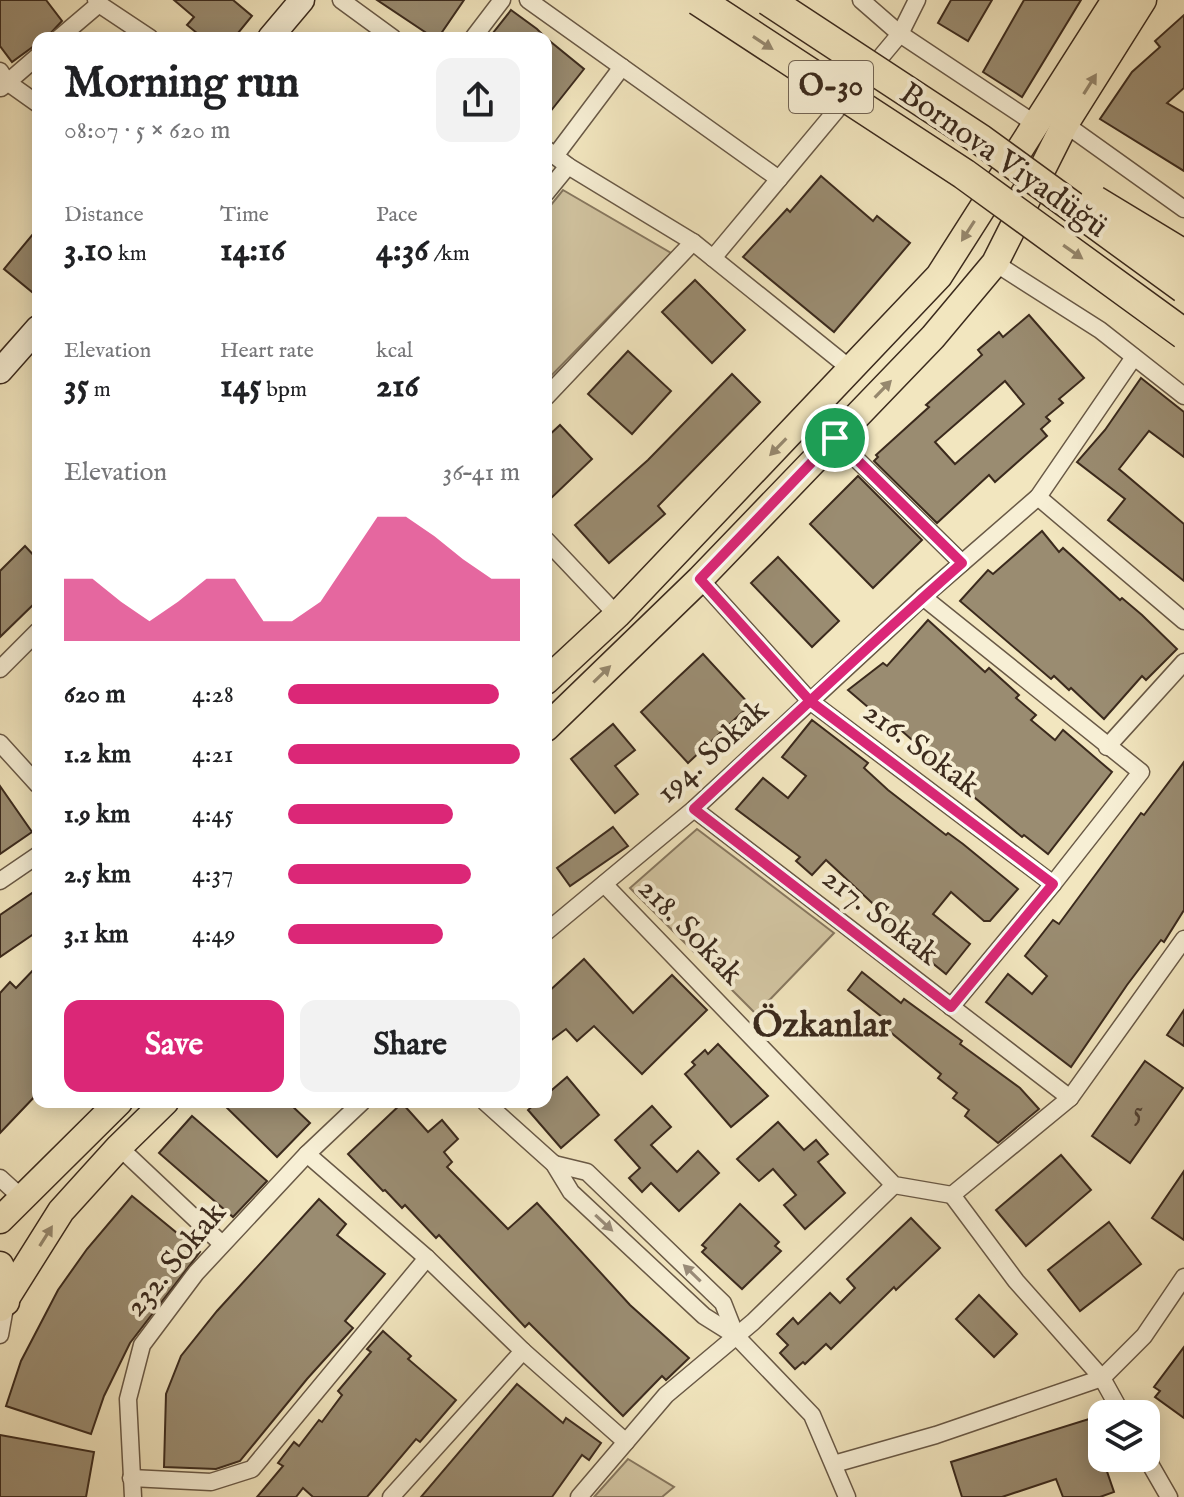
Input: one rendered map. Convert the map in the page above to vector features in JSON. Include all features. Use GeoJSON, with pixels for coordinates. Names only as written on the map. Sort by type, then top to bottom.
{"type":"FeatureCollection","features":[{"type":"Feature","properties":{"kind":"highway","name":"Bornova Viyadüğü"},"geometry":{"type":"LineString","coordinates":[[698,0],[964,174],[1184,334]]}},
{"type":"Feature","properties":{"kind":"highway","name":"Bornova Viyadüğü"},"geometry":{"type":"LineString","coordinates":[[768,0],[981,140],[1184,288]]}},
{"type":"Feature","properties":{"kind":"highway"},"geometry":{"type":"LineString","coordinates":[[981,140],[1120,215],[1184,255]]}},
{"type":"Feature","properties":{"kind":"main road"},"geometry":{"type":"LineString","coordinates":[[275,32],[302,0]]}},
{"type":"Feature","properties":{"kind":"main road"},"geometry":{"type":"LineString","coordinates":[[552,675],[617,615],[939,276],[1115,0]]}},
{"type":"Feature","properties":{"kind":"main road"},"geometry":{"type":"LineString","coordinates":[[552,722],[700,579],[933,337],[995,263],[1065,124],[1143,0]]}},
{"type":"Feature","properties":{"kind":"main road"},"geometry":{"type":"LineString","coordinates":[[0,371],[32,335]]}},
{"type":"Feature","properties":{"kind":"main road"},"geometry":{"type":"LineString","coordinates":[[0,1220],[113,1108]]}},
{"type":"Feature","properties":{"kind":"main road"},"geometry":{"type":"LineString","coordinates":[[3,1305],[61,1211],[159,1108]]}},
{"type":"Feature","properties":{"kind":"main road"},"geometry":{"type":"LineString","coordinates":[[0,1265],[7,1279],[3,1305]]}},
{"type":"Feature","properties":{"kind":"street"},"geometry":{"type":"LineString","coordinates":[[341,0],[385,32]]}},
{"type":"Feature","properties":{"kind":"street"},"geometry":{"type":"LineString","coordinates":[[478,32],[502,0]]}},
{"type":"Feature","properties":{"kind":"street"},"geometry":{"type":"LineString","coordinates":[[528,0],[779,179]]}},
{"type":"Feature","properties":{"kind":"street"},"geometry":{"type":"LineString","coordinates":[[861,0],[900,34],[1037,125]]}},
{"type":"Feature","properties":{"kind":"street"},"geometry":{"type":"LineString","coordinates":[[713,258],[900,34],[917,0]]}},
{"type":"Feature","properties":{"kind":"street"},"geometry":{"type":"LineString","coordinates":[[66,32],[98,2],[141,32]]}},
{"type":"Feature","properties":{"kind":"street"},"geometry":{"type":"LineString","coordinates":[[32,60],[2,81],[32,100]]}},
{"type":"Feature","properties":{"kind":"street"},"geometry":{"type":"LineString","coordinates":[[622,67],[557,157],[693,242],[852,370]]}},
{"type":"Feature","properties":{"kind":"street"},"geometry":{"type":"LineString","coordinates":[[1065,124],[1184,209]]}},
{"type":"Feature","properties":{"kind":"street"},"geometry":{"type":"LineString","coordinates":[[552,391],[693,242]]}},
{"type":"Feature","properties":{"kind":"street"},"geometry":{"type":"LineString","coordinates":[[995,263],[1100,330],[1184,396]]}},
{"type":"Feature","properties":{"kind":"street","name":"194. Sokak"},"geometry":{"type":"LineString","coordinates":[[552,927],[694,809],[923,597],[1038,497],[1134,357]]}},
{"type":"Feature","properties":{"kind":"street"},"geometry":{"type":"LineString","coordinates":[[835,438],[962,563]]}},
{"type":"Feature","properties":{"kind":"street"},"geometry":{"type":"LineString","coordinates":[[1038,497],[1184,621]]}},
{"type":"Feature","properties":{"kind":"street"},"geometry":{"type":"LineString","coordinates":[[552,546],[617,615]]}},
{"type":"Feature","properties":{"kind":"street","name":"216. Sokak"},"geometry":{"type":"LineString","coordinates":[[700,579],[810,701],[1053,884]]}},
{"type":"Feature","properties":{"kind":"street"},"geometry":{"type":"LineString","coordinates":[[923,597],[1141,772],[951,1007]]}},
{"type":"Feature","properties":{"kind":"street"},"geometry":{"type":"LineString","coordinates":[[0,669],[32,637]]}},
{"type":"Feature","properties":{"kind":"street"},"geometry":{"type":"LineString","coordinates":[[1107,747],[1184,662]]}},
{"type":"Feature","properties":{"kind":"street"},"geometry":{"type":"LineString","coordinates":[[0,743],[32,778]]}},
{"type":"Feature","properties":{"kind":"street","name":"217. Sokak"},"geometry":{"type":"LineString","coordinates":[[694,809],[1070,1098]]}},
{"type":"Feature","properties":{"kind":"street"},"geometry":{"type":"LineString","coordinates":[[0,881],[32,859]]}},
{"type":"Feature","properties":{"kind":"street","name":"218. Sokak"},"geometry":{"type":"LineString","coordinates":[[604,884],[894,1185]]}},
{"type":"Feature","properties":{"kind":"street"},"geometry":{"type":"LineString","coordinates":[[952,1195],[1070,1098],[1184,939]]}},
{"type":"Feature","properties":{"kind":"street","name":"232. Sokak"},"geometry":{"type":"LineString","coordinates":[[133,1497],[128,1399],[142,1345],[222,1244],[307,1154],[356,1108]]}},
{"type":"Feature","properties":{"kind":"street"},"geometry":{"type":"LineString","coordinates":[[492,1108],[554,1164],[571,1192],[582,1203],[704,1316],[736,1336],[812,1415],[847,1497]]}},
{"type":"Feature","properties":{"kind":"street"},"geometry":{"type":"LineString","coordinates":[[119,1147],[222,1244]]}},
{"type":"Feature","properties":{"kind":"street"},"geometry":{"type":"LineString","coordinates":[[307,1154],[427,1258],[523,1351],[626,1442]]}},
{"type":"Feature","properties":{"kind":"street"},"geometry":{"type":"LineString","coordinates":[[554,1164],[587,1172],[723,1303],[736,1336]]}},
{"type":"Feature","properties":{"kind":"street"},"geometry":{"type":"LineString","coordinates":[[0,1178],[22,1198]]}},
{"type":"Feature","properties":{"kind":"street"},"geometry":{"type":"LineString","coordinates":[[579,1497],[666,1395],[736,1336],[894,1185],[952,1195],[1016,1281],[1102,1378],[1114,1400]]}},
{"type":"Feature","properties":{"kind":"street"},"geometry":{"type":"LineString","coordinates":[[131,1478],[211,1482],[252,1469],[427,1258]]}},
{"type":"Feature","properties":{"kind":"street"},"geometry":{"type":"LineString","coordinates":[[834,1464],[936,1435],[1102,1378],[1144,1336],[1184,1277]]}},
{"type":"Feature","properties":{"kind":"street"},"geometry":{"type":"LineString","coordinates":[[0,1335],[3,1305]]}},
{"type":"Feature","properties":{"kind":"street"},"geometry":{"type":"LineString","coordinates":[[391,1497],[523,1351]]}},
{"type":"Feature","properties":{"kind":"street"},"geometry":{"type":"LineString","coordinates":[[1155,1472],[1169,1497]]}},
{"type":"Feature","properties":{"kind":"shaded area"},"geometry":{"type":"Polygon","coordinates":[[[563,190],[671,253],[552,375],[552,204],[563,190]]]}},
{"type":"Feature","properties":{"kind":"shaded area"},"geometry":{"type":"Polygon","coordinates":[[[697,829],[834,933],[756,1014],[630,888],[697,829]]]}},
{"type":"Feature","properties":{"kind":"shaded area"},"geometry":{"type":"Polygon","coordinates":[[[628,1459],[674,1487],[662,1497],[594,1497],[628,1459]]]}},
{"type":"Feature","properties":{"kind":"building"},"geometry":{"type":"Polygon","coordinates":[[[0,0],[46,0],[62,21],[52,32],[32,32],[32,47],[12,62],[0,46],[0,0]]]}},
{"type":"Feature","properties":{"kind":"building"},"geometry":{"type":"Polygon","coordinates":[[[174,0],[233,0],[252,16],[239,32],[196,32],[187,25],[194,17],[174,0]]]}},
{"type":"Feature","properties":{"kind":"building"},"geometry":{"type":"Polygon","coordinates":[[[377,0],[464,0],[442,32],[425,32],[377,0]]]}},
{"type":"Feature","properties":{"kind":"building"},"geometry":{"type":"Polygon","coordinates":[[[951,0],[992,0],[968,41],[938,23],[951,0]]]}},
{"type":"Feature","properties":{"kind":"building"},"geometry":{"type":"Polygon","coordinates":[[[1024,0],[1081,0],[1022,97],[983,72],[1024,0]]]}},
{"type":"Feature","properties":{"kind":"building"},"geometry":{"type":"Polygon","coordinates":[[[511,10],[540,32],[494,32],[511,10]]]}},
{"type":"Feature","properties":{"kind":"building"},"geometry":{"type":"Polygon","coordinates":[[[1184,15],[1184,88],[1167,103],[1184,113],[1184,171],[1100,119],[1132,72],[1160,47],[1155,41],[1184,15]]]}},
{"type":"Feature","properties":{"kind":"building"},"geometry":{"type":"Polygon","coordinates":[[[552,43],[584,69],[552,109],[552,43]]]}},
{"type":"Feature","properties":{"kind":"building"},"geometry":{"type":"Polygon","coordinates":[[[821,176],[873,221],[877,216],[910,243],[834,332],[743,257],[787,209],[790,212],[821,176]]]}},
{"type":"Feature","properties":{"kind":"building"},"geometry":{"type":"Polygon","coordinates":[[[32,235],[32,292],[4,269],[32,235]]]}},
{"type":"Feature","properties":{"kind":"building"},"geometry":{"type":"Polygon","coordinates":[[[695,280],[745,330],[712,363],[662,312],[695,280]]]}},
{"type":"Feature","properties":{"kind":"building"},"geometry":{"type":"Polygon","coordinates":[[[1029,315],[1084,378],[1059,399],[1063,403],[1046,417],[1050,421],[1041,429],[1047,436],[995,482],[989,475],[937,523],[874,461],[878,457],[876,455],[982,355],[978,350],[999,332],[1003,337],[1029,315]],[[1005,381],[935,442],[955,464],[1024,404],[1005,381]]]}},
{"type":"Feature","properties":{"kind":"building"},"geometry":{"type":"Polygon","coordinates":[[[628,351],[671,391],[632,434],[588,394],[628,351]]]}},
{"type":"Feature","properties":{"kind":"building"},"geometry":{"type":"Polygon","coordinates":[[[732,374],[760,402],[658,506],[665,514],[609,563],[575,525],[648,460],[732,374]]]}},
{"type":"Feature","properties":{"kind":"building"},"geometry":{"type":"Polygon","coordinates":[[[1141,378],[1184,412],[1184,457],[1149,431],[1119,469],[1184,524],[1184,581],[1108,520],[1125,499],[1077,462],[1105,430],[1141,378]]]}},
{"type":"Feature","properties":{"kind":"building"},"geometry":{"type":"Polygon","coordinates":[[[560,425],[592,459],[552,497],[552,432],[560,425]]]}},
{"type":"Feature","properties":{"kind":"building"},"geometry":{"type":"Polygon","coordinates":[[[858,476],[922,540],[873,588],[810,524],[858,476]]]}},
{"type":"Feature","properties":{"kind":"building"},"geometry":{"type":"Polygon","coordinates":[[[1042,531],[1059,552],[1063,548],[1177,649],[1146,680],[1142,676],[1104,719],[1071,688],[1069,690],[1054,676],[1051,679],[960,601],[988,570],[993,574],[1042,531]]]}},
{"type":"Feature","properties":{"kind":"building"},"geometry":{"type":"Polygon","coordinates":[[[25,546],[32,554],[32,606],[0,637],[0,571],[25,546]]]}},
{"type":"Feature","properties":{"kind":"building"},"geometry":{"type":"Polygon","coordinates":[[[778,557],[839,621],[812,647],[751,583],[778,557]]]}},
{"type":"Feature","properties":{"kind":"building"},"geometry":{"type":"Polygon","coordinates":[[[928,620],[985,672],[989,668],[1019,695],[1016,698],[1036,715],[1031,720],[1055,740],[1063,730],[1112,772],[1048,854],[1024,835],[1022,837],[927,758],[929,755],[893,723],[890,726],[848,690],[883,663],[887,666],[928,620]]]}},
{"type":"Feature","properties":{"kind":"building"},"geometry":{"type":"Polygon","coordinates":[[[703,654],[750,705],[688,763],[641,712],[703,654]]]}},
{"type":"Feature","properties":{"kind":"building"},"geometry":{"type":"Polygon","coordinates":[[[812,720],[868,763],[864,768],[888,790],[946,835],[948,833],[963,844],[1018,889],[990,921],[984,921],[951,892],[933,914],[970,944],[946,974],[879,920],[884,914],[826,860],[812,875],[796,861],[800,857],[736,809],[763,778],[788,798],[806,776],[782,757],[812,720]]]}},
{"type":"Feature","properties":{"kind":"building"},"geometry":{"type":"Polygon","coordinates":[[[613,724],[635,750],[615,766],[638,794],[615,813],[571,759],[613,724]]]}},
{"type":"Feature","properties":{"kind":"building"},"geometry":{"type":"Polygon","coordinates":[[[1184,762],[1184,910],[1164,942],[1161,940],[1127,985],[1071,1067],[986,1002],[1008,974],[1032,994],[1047,976],[1025,956],[1053,920],[1059,924],[1141,813],[1144,815],[1184,762]]]}},
{"type":"Feature","properties":{"kind":"building"},"geometry":{"type":"Polygon","coordinates":[[[0,786],[32,832],[0,854],[0,786]]]}},
{"type":"Feature","properties":{"kind":"building"},"geometry":{"type":"Polygon","coordinates":[[[613,827],[628,846],[570,886],[557,868],[613,827]]]}},
{"type":"Feature","properties":{"kind":"building"},"geometry":{"type":"Polygon","coordinates":[[[32,893],[32,935],[0,957],[0,915],[32,893]]]}},
{"type":"Feature","properties":{"kind":"building"},"geometry":{"type":"Polygon","coordinates":[[[584,959],[633,1013],[672,975],[707,1010],[642,1074],[594,1026],[577,1041],[566,1029],[552,1040],[552,988],[584,959]]]}},
{"type":"Feature","properties":{"kind":"building"},"geometry":{"type":"Polygon","coordinates":[[[32,971],[32,1099],[0,1133],[0,993],[10,982],[16,988],[32,971]]]}},
{"type":"Feature","properties":{"kind":"building"},"geometry":{"type":"Polygon","coordinates":[[[862,972],[901,1003],[904,999],[962,1041],[960,1044],[1020,1088],[1039,1109],[998,1143],[965,1116],[969,1110],[953,1098],[957,1093],[938,1078],[941,1074],[883,1026],[887,1021],[848,990],[862,972]]]}},
{"type":"Feature","properties":{"kind":"building"},"geometry":{"type":"Polygon","coordinates":[[[1184,1010],[1184,1046],[1167,1035],[1184,1010]]]}},
{"type":"Feature","properties":{"kind":"building"},"geometry":{"type":"Polygon","coordinates":[[[718,1044],[768,1096],[731,1127],[685,1074],[705,1050],[708,1054],[718,1044]]]}},
{"type":"Feature","properties":{"kind":"building"},"geometry":{"type":"Polygon","coordinates":[[[1145,1061],[1183,1088],[1130,1163],[1092,1136],[1145,1061]]]}},
{"type":"Feature","properties":{"kind":"building"},"geometry":{"type":"Polygon","coordinates":[[[567,1077],[599,1115],[561,1148],[528,1110],[552,1108],[552,1090],[567,1077]]]}},
{"type":"Feature","properties":{"kind":"building"},"geometry":{"type":"Polygon","coordinates":[[[652,1106],[671,1127],[651,1145],[677,1172],[698,1151],[719,1173],[679,1211],[651,1183],[642,1192],[629,1178],[640,1168],[615,1140],[652,1106]]]}},
{"type":"Feature","properties":{"kind":"building"},"geometry":{"type":"Polygon","coordinates":[[[227,1108],[294,1108],[310,1123],[277,1157],[227,1108]]]}},
{"type":"Feature","properties":{"kind":"building"},"geometry":{"type":"Polygon","coordinates":[[[397,1108],[406,1108],[428,1132],[442,1120],[458,1139],[444,1152],[452,1162],[447,1167],[508,1229],[537,1203],[630,1305],[689,1358],[666,1380],[662,1376],[623,1416],[529,1323],[525,1327],[439,1235],[436,1238],[405,1205],[402,1208],[348,1154],[397,1108]]]}},
{"type":"Feature","properties":{"kind":"building"},"geometry":{"type":"Polygon","coordinates":[[[192,1116],[267,1181],[233,1217],[159,1153],[192,1116]]]}},
{"type":"Feature","properties":{"kind":"building"},"geometry":{"type":"Polygon","coordinates":[[[778,1122],[804,1150],[816,1140],[828,1154],[818,1162],[845,1193],[805,1229],[784,1205],[796,1195],[773,1169],[759,1181],[737,1159],[778,1122]]]}},
{"type":"Feature","properties":{"kind":"building"},"geometry":{"type":"Polygon","coordinates":[[[1061,1155],[1091,1190],[1026,1246],[996,1210],[1061,1155]]]}},
{"type":"Feature","properties":{"kind":"building"},"geometry":{"type":"Polygon","coordinates":[[[1184,1171],[1184,1240],[1152,1218],[1184,1171]]]}},
{"type":"Feature","properties":{"kind":"building"},"geometry":{"type":"Polygon","coordinates":[[[132,1196],[200,1252],[130,1343],[104,1396],[91,1434],[6,1406],[21,1361],[58,1290],[87,1249],[132,1196]]]}},
{"type":"Feature","properties":{"kind":"building"},"geometry":{"type":"Polygon","coordinates":[[[319,1199],[346,1224],[337,1235],[385,1274],[345,1321],[353,1328],[240,1461],[216,1469],[164,1467],[166,1394],[181,1356],[217,1311],[319,1199]]]}},
{"type":"Feature","properties":{"kind":"building"},"geometry":{"type":"Polygon","coordinates":[[[740,1204],[779,1242],[775,1246],[781,1251],[742,1289],[702,1252],[706,1248],[702,1245],[740,1204]]]}},
{"type":"Feature","properties":{"kind":"building"},"geometry":{"type":"Polygon","coordinates":[[[911,1218],[940,1248],[896,1290],[894,1287],[831,1349],[826,1344],[795,1369],[780,1353],[788,1345],[777,1334],[793,1318],[798,1324],[830,1293],[840,1303],[855,1288],[847,1279],[911,1218]]]}},
{"type":"Feature","properties":{"kind":"building"},"geometry":{"type":"Polygon","coordinates":[[[1109,1222],[1141,1264],[1080,1311],[1048,1270],[1109,1222]]]}},
{"type":"Feature","properties":{"kind":"building"},"geometry":{"type":"Polygon","coordinates":[[[979,1295],[1017,1334],[994,1357],[956,1319],[979,1295]]]}},
{"type":"Feature","properties":{"kind":"building"},"geometry":{"type":"Polygon","coordinates":[[[383,1331],[411,1356],[408,1359],[456,1400],[420,1442],[416,1439],[367,1497],[313,1497],[303,1488],[296,1497],[257,1497],[283,1466],[278,1463],[294,1442],[299,1446],[319,1420],[322,1422],[342,1395],[338,1391],[371,1352],[367,1349],[383,1331]]]}},
{"type":"Feature","properties":{"kind":"building"},"geometry":{"type":"Polygon","coordinates":[[[1184,1347],[1184,1418],[1155,1397],[1160,1391],[1154,1387],[1184,1347]]]}},
{"type":"Feature","properties":{"kind":"building"},"geometry":{"type":"Polygon","coordinates":[[[517,1384],[563,1423],[566,1418],[601,1443],[589,1460],[582,1455],[552,1497],[421,1497],[517,1384]]]}},
{"type":"Feature","properties":{"kind":"building"},"geometry":{"type":"Polygon","coordinates":[[[1088,1419],[1088,1472],[1107,1472],[1114,1492],[1100,1497],[1063,1497],[1056,1479],[1002,1497],[962,1497],[951,1462],[1088,1419]]]}},
{"type":"Feature","properties":{"kind":"building"},"geometry":{"type":"Polygon","coordinates":[[[0,1435],[94,1452],[86,1497],[0,1497],[0,1435]]]}},
{"type":"Feature","properties":{"kind":"district","name":"Özkanlar"},"geometry":{"type":"Point","coordinates":[822,1026]}},
{"type":"Feature","properties":{"kind":"route"},"geometry":{"type":"LineString","coordinates":[[835,438],[700,579],[810,701],[1053,884],[951,1007],[694,809],[810,701],[866,649],[962,563],[835,438]]}}]}
